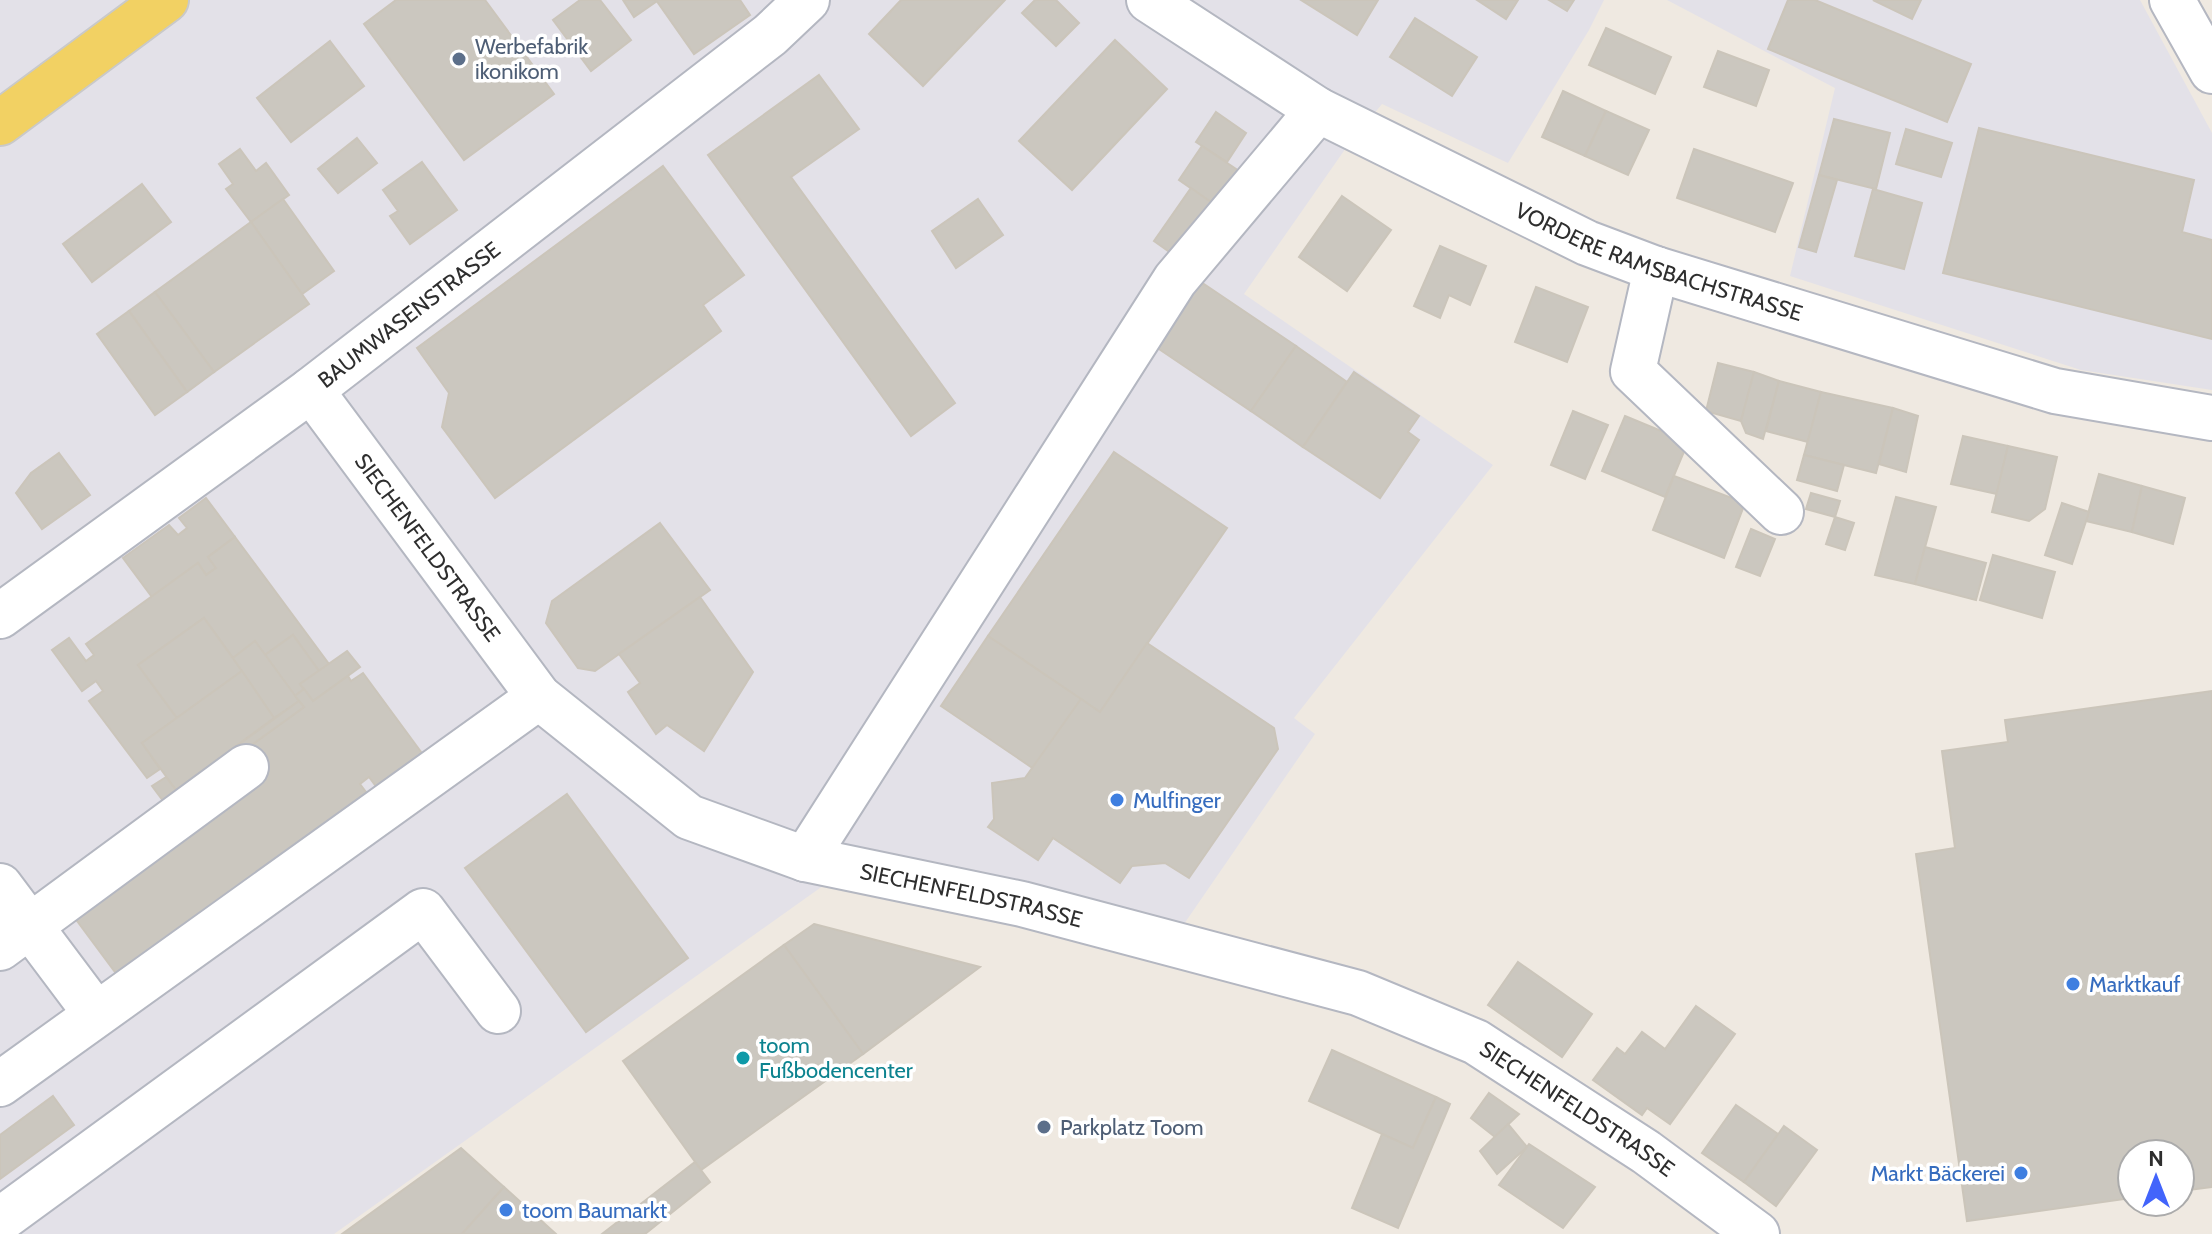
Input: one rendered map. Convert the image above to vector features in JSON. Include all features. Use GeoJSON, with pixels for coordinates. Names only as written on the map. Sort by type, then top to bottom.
{"type":"FeatureCollection","features":[{"type":"Feature","properties":{"kind":"main road"},"geometry":{"type":"LineString","coordinates":[[0,123],[166,0]]}},
{"type":"Feature","properties":{"kind":"street","name":"BAUMWASENSTRASSE"},"geometry":{"type":"LineString","coordinates":[[0,616],[311,390],[770,35],[807,0]]}},
{"type":"Feature","properties":{"kind":"street","name":"VORDERE RAMSBACHSTRASSE"},"geometry":{"type":"LineString","coordinates":[[1149,0],[1318,110],[1587,243],[1656,269],[2055,391],[2212,418]]}},
{"type":"Feature","properties":{"kind":"street"},"geometry":{"type":"LineString","coordinates":[[2172,0],[2212,71]]}},
{"type":"Feature","properties":{"kind":"street"},"geometry":{"type":"LineString","coordinates":[[805,859],[1175,280],[1318,110]]}},
{"type":"Feature","properties":{"kind":"street"},"geometry":{"type":"LineString","coordinates":[[1656,269],[1633,371],[1781,512]]}},
{"type":"Feature","properties":{"kind":"street","name":"SIECHENFELDSTRASSE"},"geometry":{"type":"LineString","coordinates":[[311,390],[539,697],[689,817],[805,859],[1022,904],[1358,993],[1476,1042],[1646,1152],[1757,1234]]}},
{"type":"Feature","properties":{"kind":"street"},"geometry":{"type":"LineString","coordinates":[[0,1084],[539,697]]}},
{"type":"Feature","properties":{"kind":"street"},"geometry":{"type":"LineString","coordinates":[[15,937],[246,767]]}},
{"type":"Feature","properties":{"kind":"street"},"geometry":{"type":"LineString","coordinates":[[0,886],[15,937],[96,1014]]}},
{"type":"Feature","properties":{"kind":"street"},"geometry":{"type":"LineString","coordinates":[[0,1220],[423,911],[498,1011]]}},
{"type":"Feature","properties":{"kind":"shaded area"},"geometry":{"type":"Polygon","coordinates":[[[0,0],[1604,0],[1508,163],[1382,104],[1348,145],[1244,294],[1493,465],[1294,718],[1315,734],[1164,953],[834,878],[334,1234],[0,1234],[0,0]]]}},
{"type":"Feature","properties":{"kind":"shaded area"},"geometry":{"type":"Polygon","coordinates":[[[1667,0],[2140,0],[2212,133],[2212,390],[2081,370],[1790,276],[1835,88],[1667,0]]]}},
{"type":"Feature","properties":{"kind":"building","name":"Werbefabrik ikonikom"},"geometry":{"type":"Polygon","coordinates":[[[396,0],[485,0],[554,94],[464,160],[364,24],[396,0]]]}},
{"type":"Feature","properties":{"kind":"building"},"geometry":{"type":"Polygon","coordinates":[[[580,0],[600,0],[631,40],[591,71],[553,20],[580,0]]]}},
{"type":"Feature","properties":{"kind":"building"},"geometry":{"type":"Polygon","coordinates":[[[623,0],[656,0],[657,1],[634,17],[623,0]]]}},
{"type":"Feature","properties":{"kind":"building"},"geometry":{"type":"Polygon","coordinates":[[[656,0],[740,0],[750,15],[694,54],[656,0]]]}},
{"type":"Feature","properties":{"kind":"building"},"geometry":{"type":"Polygon","coordinates":[[[901,0],[1005,0],[923,86],[869,34],[901,0]]]}},
{"type":"Feature","properties":{"kind":"building"},"geometry":{"type":"Polygon","coordinates":[[[1035,0],[1056,0],[1079,23],[1056,46],[1022,13],[1035,0]]]}},
{"type":"Feature","properties":{"kind":"building"},"geometry":{"type":"Polygon","coordinates":[[[1301,0],[1378,0],[1357,35],[1301,0]]]}},
{"type":"Feature","properties":{"kind":"building"},"geometry":{"type":"Polygon","coordinates":[[[1477,0],[1518,0],[1506,19],[1477,0]]]}},
{"type":"Feature","properties":{"kind":"building"},"geometry":{"type":"Polygon","coordinates":[[[1549,0],[1574,0],[1567,11],[1549,0]]]}},
{"type":"Feature","properties":{"kind":"building"},"geometry":{"type":"Polygon","coordinates":[[[1788,0],[1815,0],[1971,64],[1947,122],[1768,49],[1788,0]]]}},
{"type":"Feature","properties":{"kind":"building"},"geometry":{"type":"Polygon","coordinates":[[[1873,0],[1921,0],[1912,19],[1873,0]]]}},
{"type":"Feature","properties":{"kind":"building"},"geometry":{"type":"Polygon","coordinates":[[[1415,18],[1477,57],[1452,96],[1390,57],[1415,18]]]}},
{"type":"Feature","properties":{"kind":"building"},"geometry":{"type":"Polygon","coordinates":[[[1606,28],[1671,57],[1655,94],[1589,65],[1606,28]]]}},
{"type":"Feature","properties":{"kind":"building"},"geometry":{"type":"Polygon","coordinates":[[[1115,40],[1167,89],[1072,190],[1019,141],[1115,40]]]}},
{"type":"Feature","properties":{"kind":"building"},"geometry":{"type":"Polygon","coordinates":[[[330,41],[364,86],[291,142],[257,98],[330,41]]]}},
{"type":"Feature","properties":{"kind":"building"},"geometry":{"type":"Polygon","coordinates":[[[1718,51],[1769,70],[1756,106],[1704,87],[1718,51]]]}},
{"type":"Feature","properties":{"kind":"building"},"geometry":{"type":"Polygon","coordinates":[[[819,75],[859,129],[791,177],[955,403],[911,436],[708,155],[819,75]]]}},
{"type":"Feature","properties":{"kind":"building"},"geometry":{"type":"Polygon","coordinates":[[[1563,91],[1606,111],[1585,156],[1542,137],[1563,91]]]}},
{"type":"Feature","properties":{"kind":"building"},"geometry":{"type":"Polygon","coordinates":[[[1606,111],[1649,130],[1628,175],[1585,156],[1606,111]]]}},
{"type":"Feature","properties":{"kind":"building"},"geometry":{"type":"Polygon","coordinates":[[[1216,112],[1246,133],[1227,162],[1196,142],[1216,112]]]}},
{"type":"Feature","properties":{"kind":"building"},"geometry":{"type":"Polygon","coordinates":[[[1834,119],[1890,133],[1876,189],[1819,175],[1834,119]]]}},
{"type":"Feature","properties":{"kind":"building"},"geometry":{"type":"Polygon","coordinates":[[[1979,128],[2194,180],[2182,232],[2212,240],[2212,339],[1943,273],[1979,128]]]}},
{"type":"Feature","properties":{"kind":"building"},"geometry":{"type":"Polygon","coordinates":[[[1906,129],[1952,143],[1941,177],[1896,164],[1906,129]]]}},
{"type":"Feature","properties":{"kind":"building"},"geometry":{"type":"Polygon","coordinates":[[[357,138],[377,163],[338,193],[318,169],[357,138]]]}},
{"type":"Feature","properties":{"kind":"building"},"geometry":{"type":"Polygon","coordinates":[[[1202,146],[1239,171],[1215,205],[1179,180],[1202,146]]]}},
{"type":"Feature","properties":{"kind":"building"},"geometry":{"type":"Polygon","coordinates":[[[240,149],[256,171],[266,163],[289,195],[251,222],[226,189],[233,184],[219,164],[240,149]]]}},
{"type":"Feature","properties":{"kind":"building"},"geometry":{"type":"Polygon","coordinates":[[[1694,149],[1793,183],[1775,232],[1677,198],[1694,149]]]}},
{"type":"Feature","properties":{"kind":"building"},"geometry":{"type":"Polygon","coordinates":[[[422,162],[457,210],[410,244],[390,216],[398,211],[383,190],[422,162]]]}},
{"type":"Feature","properties":{"kind":"building"},"geometry":{"type":"Polygon","coordinates":[[[663,166],[744,275],[703,305],[721,331],[495,498],[442,427],[449,393],[417,348],[663,166]]]}},
{"type":"Feature","properties":{"kind":"building"},"geometry":{"type":"Polygon","coordinates":[[[1819,175],[1837,180],[1816,252],[1799,247],[1819,175]]]}},
{"type":"Feature","properties":{"kind":"building"},"geometry":{"type":"Polygon","coordinates":[[[142,184],[171,222],[92,282],[63,244],[142,184]]]}},
{"type":"Feature","properties":{"kind":"building"},"geometry":{"type":"Polygon","coordinates":[[[1191,188],[1215,205],[1178,258],[1154,241],[1191,188]]]}},
{"type":"Feature","properties":{"kind":"building"},"geometry":{"type":"Polygon","coordinates":[[[1873,189],[1922,203],[1904,269],[1855,256],[1873,189]]]}},
{"type":"Feature","properties":{"kind":"building"},"geometry":{"type":"Polygon","coordinates":[[[1342,196],[1391,230],[1347,291],[1299,257],[1342,196]]]}},
{"type":"Feature","properties":{"kind":"building"},"geometry":{"type":"Polygon","coordinates":[[[283,199],[334,271],[302,294],[251,222],[283,199]]]}},
{"type":"Feature","properties":{"kind":"building"},"geometry":{"type":"Polygon","coordinates":[[[978,199],[1003,235],[956,268],[932,231],[978,199]]]}},
{"type":"Feature","properties":{"kind":"building"},"geometry":{"type":"Polygon","coordinates":[[[251,222],[309,304],[214,372],[155,292],[251,222]]]}},
{"type":"Feature","properties":{"kind":"building"},"geometry":{"type":"Polygon","coordinates":[[[1440,246],[1486,266],[1470,305],[1449,295],[1440,318],[1414,306],[1440,246]]]}},
{"type":"Feature","properties":{"kind":"building"},"geometry":{"type":"Polygon","coordinates":[[[1201,282],[1296,346],[1251,411],[1156,347],[1201,282]]]}},
{"type":"Feature","properties":{"kind":"building"},"geometry":{"type":"Polygon","coordinates":[[[1536,287],[1588,307],[1567,362],[1515,342],[1536,287]]]}},
{"type":"Feature","properties":{"kind":"building"},"geometry":{"type":"Polygon","coordinates":[[[155,292],[214,372],[187,392],[129,311],[155,292]]]}},
{"type":"Feature","properties":{"kind":"building"},"geometry":{"type":"Polygon","coordinates":[[[129,311],[187,392],[155,415],[97,334],[129,311]]]}},
{"type":"Feature","properties":{"kind":"building"},"geometry":{"type":"Polygon","coordinates":[[[1296,346],[1347,382],[1303,447],[1251,411],[1296,346]]]}},
{"type":"Feature","properties":{"kind":"building"},"geometry":{"type":"Polygon","coordinates":[[[1718,363],[1754,372],[1741,421],[1706,411],[1718,363]]]}},
{"type":"Feature","properties":{"kind":"building"},"geometry":{"type":"Polygon","coordinates":[[[1354,372],[1419,416],[1408,432],[1419,440],[1380,498],[1303,447],[1354,372]]]}},
{"type":"Feature","properties":{"kind":"building"},"geometry":{"type":"Polygon","coordinates":[[[1754,372],[1779,381],[1763,439],[1746,433],[1741,421],[1754,372]]]}},
{"type":"Feature","properties":{"kind":"building"},"geometry":{"type":"Polygon","coordinates":[[[1779,381],[1821,392],[1808,442],[1766,431],[1779,381]]]}},
{"type":"Feature","properties":{"kind":"building"},"geometry":{"type":"Polygon","coordinates":[[[1821,392],[1893,408],[1876,473],[1804,455],[1821,392]]]}},
{"type":"Feature","properties":{"kind":"building"},"geometry":{"type":"Polygon","coordinates":[[[1893,408],[1918,416],[1906,472],[1879,464],[1893,408]]]}},
{"type":"Feature","properties":{"kind":"building"},"geometry":{"type":"Polygon","coordinates":[[[1573,411],[1608,425],[1585,479],[1551,465],[1573,411]]]}},
{"type":"Feature","properties":{"kind":"building"},"geometry":{"type":"Polygon","coordinates":[[[1625,416],[1688,442],[1665,497],[1602,471],[1625,416]]]}},
{"type":"Feature","properties":{"kind":"building"},"geometry":{"type":"Polygon","coordinates":[[[1963,436],[2008,446],[1997,494],[1951,484],[1963,436]]]}},
{"type":"Feature","properties":{"kind":"building"},"geometry":{"type":"Polygon","coordinates":[[[2008,446],[2057,457],[2045,509],[2029,521],[1992,512],[2008,446]]]}},
{"type":"Feature","properties":{"kind":"building"},"geometry":{"type":"Polygon","coordinates":[[[1114,452],[1227,528],[1100,712],[988,636],[1114,452]]]}},
{"type":"Feature","properties":{"kind":"building"},"geometry":{"type":"Polygon","coordinates":[[[59,453],[90,495],[42,529],[16,493],[31,473],[59,453]]]}},
{"type":"Feature","properties":{"kind":"building"},"geometry":{"type":"Polygon","coordinates":[[[1804,455],[1844,465],[1837,491],[1797,480],[1804,455]]]}},
{"type":"Feature","properties":{"kind":"building"},"geometry":{"type":"Polygon","coordinates":[[[2099,474],[2142,486],[2132,532],[2086,521],[2099,474]]]}},
{"type":"Feature","properties":{"kind":"building"},"geometry":{"type":"Polygon","coordinates":[[[1674,476],[1745,503],[1724,558],[1653,530],[1674,476]]]}},
{"type":"Feature","properties":{"kind":"building"},"geometry":{"type":"Polygon","coordinates":[[[2142,486],[2185,498],[2173,544],[2132,532],[2142,486]]]}},
{"type":"Feature","properties":{"kind":"building"},"geometry":{"type":"Polygon","coordinates":[[[1811,493],[1840,501],[1835,517],[1806,509],[1811,493]]]}},
{"type":"Feature","properties":{"kind":"building"},"geometry":{"type":"Polygon","coordinates":[[[1896,497],[1936,507],[1915,584],[1875,575],[1896,497]]]}},
{"type":"Feature","properties":{"kind":"building"},"geometry":{"type":"Polygon","coordinates":[[[206,498],[235,537],[208,557],[216,568],[206,575],[198,563],[152,597],[123,558],[169,525],[178,535],[187,528],[179,518],[206,498]]]}},
{"type":"Feature","properties":{"kind":"building"},"geometry":{"type":"Polygon","coordinates":[[[2062,503],[2089,512],[2072,564],[2045,555],[2062,503]]]}},
{"type":"Feature","properties":{"kind":"building"},"geometry":{"type":"Polygon","coordinates":[[[1835,517],[1854,523],[1845,550],[1826,544],[1835,517]]]}},
{"type":"Feature","properties":{"kind":"building"},"geometry":{"type":"Polygon","coordinates":[[[660,523],[710,590],[595,671],[578,668],[546,623],[552,601],[660,523]]]}},
{"type":"Feature","properties":{"kind":"building"},"geometry":{"type":"Polygon","coordinates":[[[1751,529],[1775,539],[1760,576],[1736,567],[1751,529]]]}},
{"type":"Feature","properties":{"kind":"building"},"geometry":{"type":"Polygon","coordinates":[[[235,537],[329,664],[319,671],[293,635],[265,655],[255,641],[233,658],[204,618],[138,665],[177,718],[142,743],[160,769],[147,778],[89,701],[103,691],[96,681],[82,691],[52,650],[69,638],[86,661],[94,655],[86,644],[198,563],[206,575],[216,568],[208,557],[235,537]]]}},
{"type":"Feature","properties":{"kind":"building"},"geometry":{"type":"Polygon","coordinates":[[[1925,547],[1986,563],[1976,600],[1915,584],[1925,547]]]}},
{"type":"Feature","properties":{"kind":"building"},"geometry":{"type":"Polygon","coordinates":[[[1993,555],[2055,572],[2042,618],[1980,600],[1993,555]]]}},
{"type":"Feature","properties":{"kind":"building"},"geometry":{"type":"Polygon","coordinates":[[[700,597],[753,672],[704,751],[667,725],[656,734],[628,692],[640,683],[619,654],[700,597]]]}},
{"type":"Feature","properties":{"kind":"building"},"geometry":{"type":"Polygon","coordinates":[[[204,618],[242,671],[177,718],[138,665],[204,618]]]}},
{"type":"Feature","properties":{"kind":"building"},"geometry":{"type":"Polygon","coordinates":[[[293,635],[319,671],[300,684],[304,689],[295,696],[265,655],[293,635]]]}},
{"type":"Feature","properties":{"kind":"building"},"geometry":{"type":"Polygon","coordinates":[[[988,636],[1081,699],[1034,769],[941,706],[988,636]]]}},
{"type":"Feature","properties":{"kind":"building"},"geometry":{"type":"Polygon","coordinates":[[[255,641],[299,701],[274,718],[233,658],[255,641]]]}},
{"type":"Feature","properties":{"kind":"building"},"geometry":{"type":"Polygon","coordinates":[[[1147,643],[1274,728],[1278,749],[1189,878],[1165,863],[1132,866],[1120,883],[1053,838],[1038,860],[988,827],[994,819],[992,783],[1025,778],[1081,699],[1100,712],[1147,643]]]}},
{"type":"Feature","properties":{"kind":"building"},"geometry":{"type":"Polygon","coordinates":[[[347,651],[360,667],[313,701],[300,684],[347,651]]]}},
{"type":"Feature","properties":{"kind":"building"},"geometry":{"type":"Polygon","coordinates":[[[242,671],[274,718],[176,790],[142,743],[242,671]]]}},
{"type":"Feature","properties":{"kind":"building"},"geometry":{"type":"Polygon","coordinates":[[[363,673],[424,756],[378,789],[369,777],[360,784],[369,796],[118,976],[72,914],[238,755],[304,707],[295,696],[304,689],[313,701],[348,676],[351,681],[363,673]]]}},
{"type":"Feature","properties":{"kind":"building","name":"Marktkauf"},"geometry":{"type":"Polygon","coordinates":[[[2212,691],[2212,1187],[2196,1189],[2196,1138],[2116,1138],[2116,1200],[1967,1221],[1916,854],[1955,848],[1942,751],[2008,742],[2005,720],[2212,691]]]}},
{"type":"Feature","properties":{"kind":"building"},"geometry":{"type":"Polygon","coordinates":[[[299,701],[304,707],[167,806],[152,786],[166,777],[176,790],[299,701]]]}},
{"type":"Feature","properties":{"kind":"building"},"geometry":{"type":"Polygon","coordinates":[[[567,794],[688,958],[586,1032],[465,868],[567,794]]]}},
{"type":"Feature","properties":{"kind":"building"},"geometry":{"type":"Polygon","coordinates":[[[814,924],[980,967],[863,1054],[784,945],[814,924]]]}},
{"type":"Feature","properties":{"kind":"building","name":"toom Fußbodencenter"},"geometry":{"type":"Polygon","coordinates":[[[784,945],[863,1054],[701,1170],[623,1061],[784,945]]]}},
{"type":"Feature","properties":{"kind":"building"},"geometry":{"type":"Polygon","coordinates":[[[1518,962],[1592,1014],[1562,1057],[1488,1005],[1518,962]]]}},
{"type":"Feature","properties":{"kind":"building"},"geometry":{"type":"Polygon","coordinates":[[[1696,1006],[1735,1034],[1670,1124],[1647,1108],[1642,1115],[1593,1080],[1617,1048],[1625,1054],[1642,1032],[1665,1049],[1696,1006]]]}},
{"type":"Feature","properties":{"kind":"building"},"geometry":{"type":"Polygon","coordinates":[[[1332,1050],[1436,1097],[1413,1148],[1309,1101],[1332,1050]]]}},
{"type":"Feature","properties":{"kind":"building"},"geometry":{"type":"Polygon","coordinates":[[[1489,1093],[1519,1114],[1495,1137],[1471,1118],[1489,1093]]]}},
{"type":"Feature","properties":{"kind":"building"},"geometry":{"type":"Polygon","coordinates":[[[53,1096],[74,1125],[0,1179],[0,1135],[53,1096]]]}},
{"type":"Feature","properties":{"kind":"building"},"geometry":{"type":"Polygon","coordinates":[[[1436,1097],[1450,1104],[1398,1228],[1352,1208],[1382,1134],[1413,1148],[1436,1097]]]}},
{"type":"Feature","properties":{"kind":"building"},"geometry":{"type":"Polygon","coordinates":[[[1736,1105],[1778,1134],[1744,1182],[1702,1153],[1736,1105]]]}},
{"type":"Feature","properties":{"kind":"building"},"geometry":{"type":"Polygon","coordinates":[[[1508,1124],[1527,1147],[1497,1174],[1480,1151],[1508,1124]]]}},
{"type":"Feature","properties":{"kind":"building"},"geometry":{"type":"Polygon","coordinates":[[[1784,1126],[1817,1150],[1776,1206],[1744,1182],[1784,1126]]]}},
{"type":"Feature","properties":{"kind":"building"},"geometry":{"type":"Polygon","coordinates":[[[1529,1144],[1595,1187],[1563,1228],[1499,1185],[1529,1144]]]}},
{"type":"Feature","properties":{"kind":"building"},"geometry":{"type":"Polygon","coordinates":[[[461,1148],[504,1187],[462,1234],[342,1234],[461,1148]]]}},
{"type":"Feature","properties":{"kind":"building"},"geometry":{"type":"Polygon","coordinates":[[[695,1162],[710,1182],[645,1234],[602,1234],[695,1162]]]}},
{"type":"Feature","properties":{"kind":"building","name":"toom Baumarkt"},"geometry":{"type":"Polygon","coordinates":[[[504,1187],[556,1234],[462,1234],[504,1187]]]}},
{"type":"Feature","properties":{"kind":"place","name":"Werbefabrik ikonikom"},"geometry":{"type":"Point","coordinates":[459,59]}},
{"type":"Feature","properties":{"kind":"place","name":"Mulfinger"},"geometry":{"type":"Point","coordinates":[1117,800]}},
{"type":"Feature","properties":{"kind":"place","name":"Marktkauf"},"geometry":{"type":"Point","coordinates":[2073,984]}},
{"type":"Feature","properties":{"kind":"place","name":"toom Fußbodencenter"},"geometry":{"type":"Point","coordinates":[743,1058]}},
{"type":"Feature","properties":{"kind":"place","name":"Parkplatz Toom"},"geometry":{"type":"Point","coordinates":[1044,1127]}},
{"type":"Feature","properties":{"kind":"place","name":"Markt Bäckerei"},"geometry":{"type":"Point","coordinates":[2021,1173]}},
{"type":"Feature","properties":{"kind":"place","name":"toom Baumarkt"},"geometry":{"type":"Point","coordinates":[506,1210]}}]}
